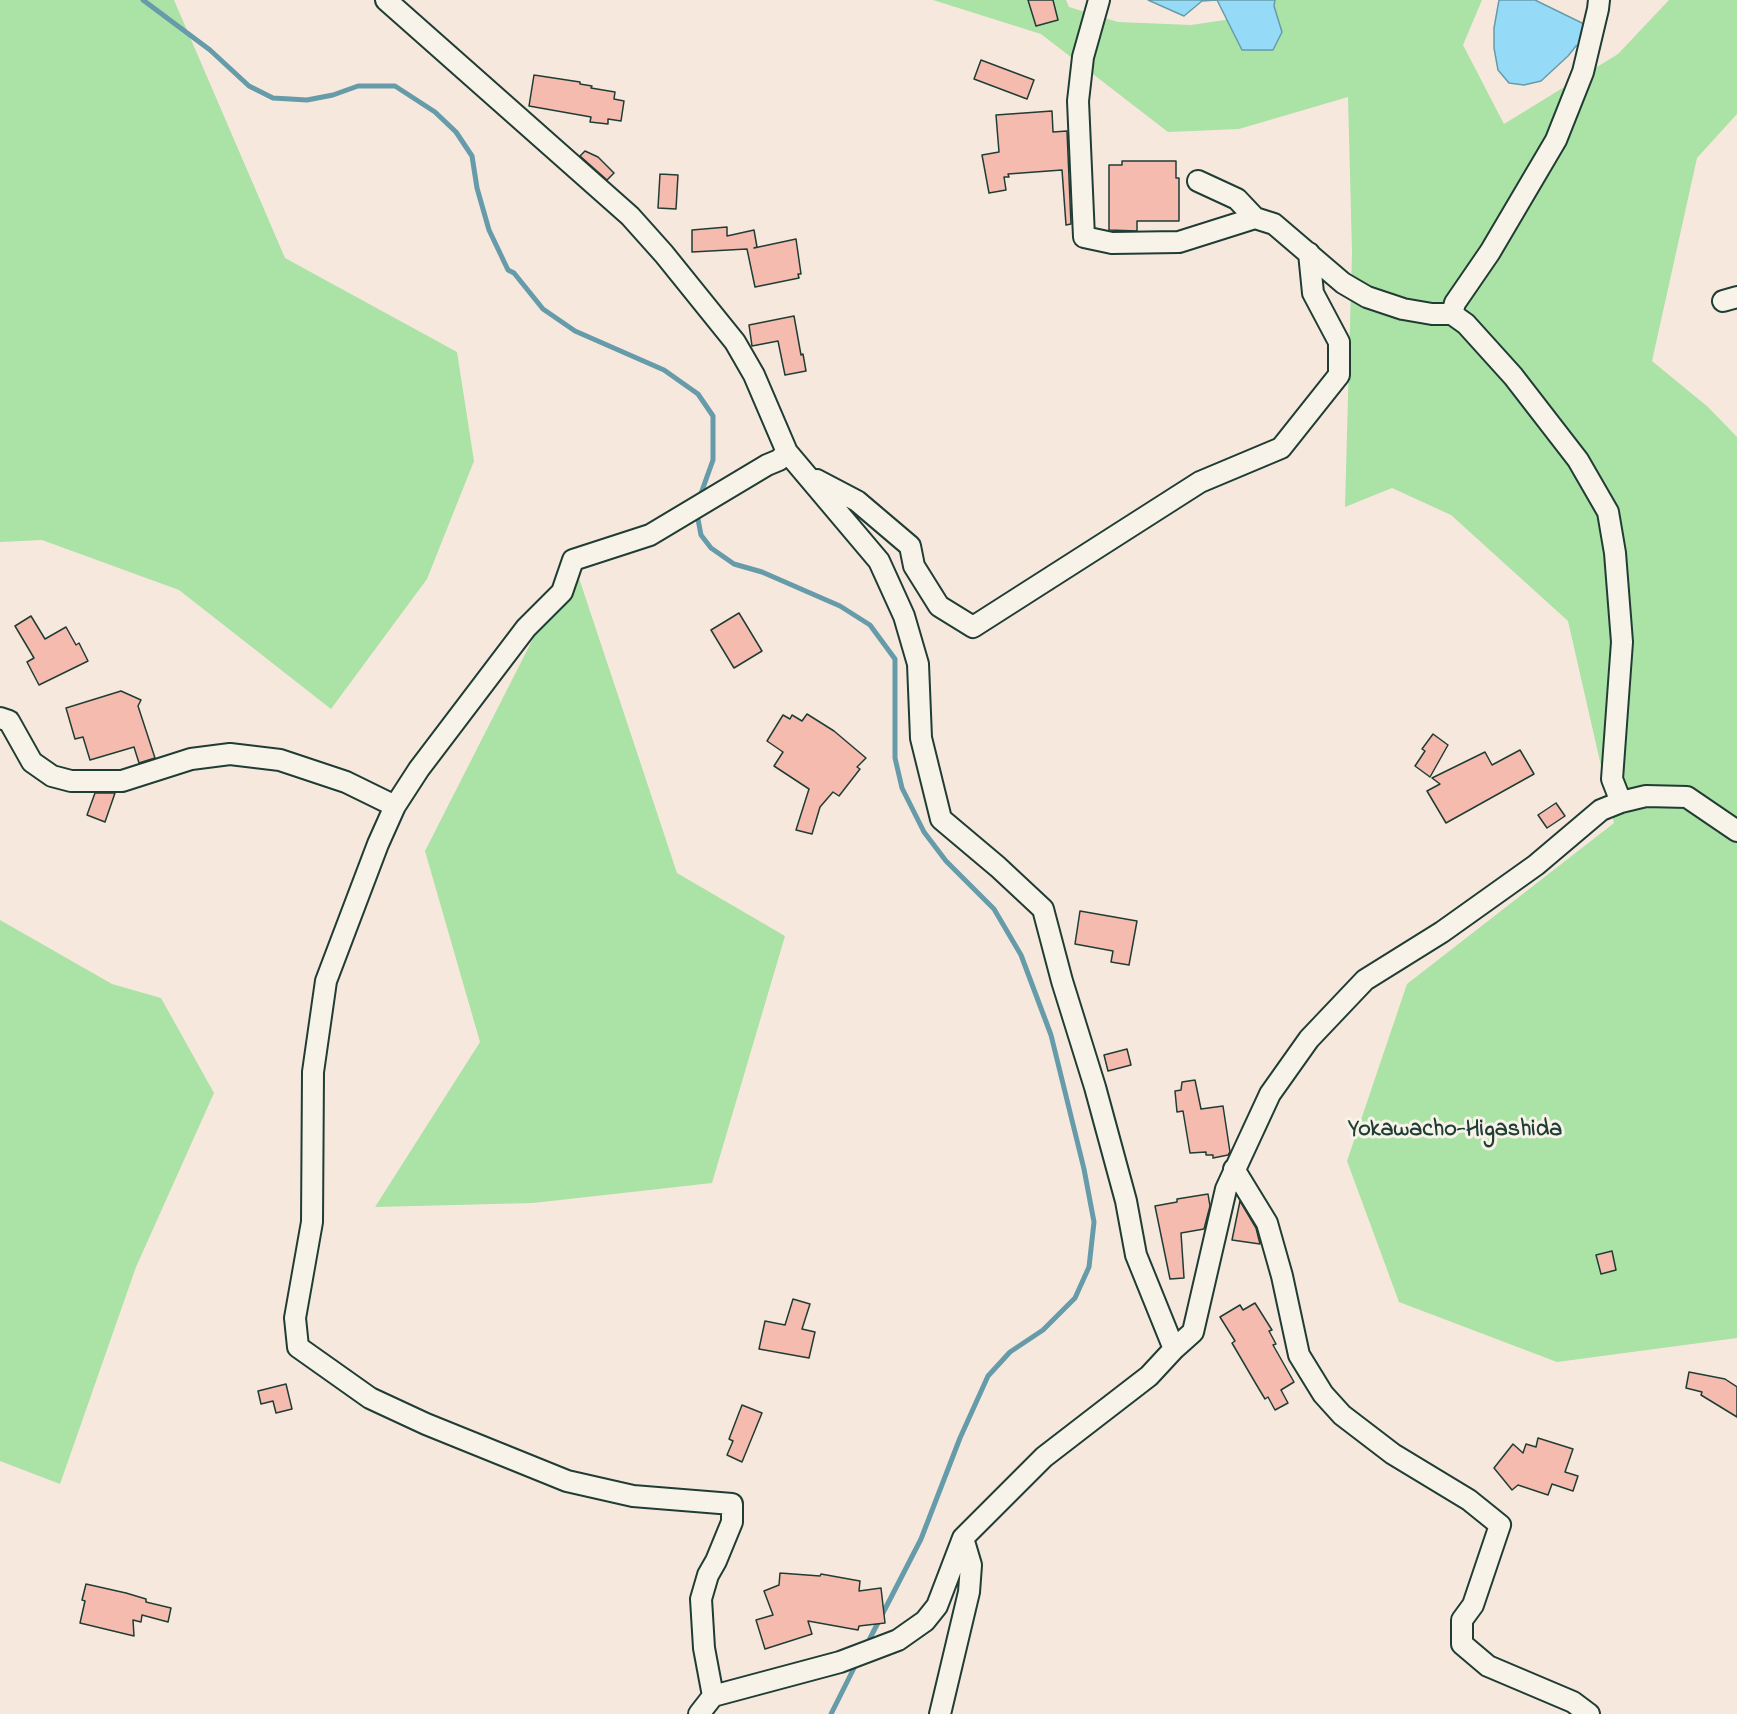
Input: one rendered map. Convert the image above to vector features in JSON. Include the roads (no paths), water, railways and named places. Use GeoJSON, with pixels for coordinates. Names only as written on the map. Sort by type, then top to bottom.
{"type":"FeatureCollection","features":[{"type":"Feature","properties":{"kind":"street"},"geometry":{"type":"LineString","coordinates":[[386,0],[630,216],[664,254],[735,342],[754,375],[787,452],[879,561],[904,616],[918,664],[921,738],[941,819],[998,867],[1042,909],[1126,1201],[1136,1255],[1174,1348]]}},
{"type":"Feature","properties":{"kind":"street"},"geometry":{"type":"LineString","coordinates":[[1099,0],[1083,57],[1078,101],[1084,237],[1112,243],[1179,242],[1255,218]]}},
{"type":"Feature","properties":{"kind":"street"},"geometry":{"type":"LineString","coordinates":[[1452,314],[1455,303],[1490,252],[1556,140],[1583,72],[1599,0]]}},
{"type":"Feature","properties":{"kind":"street"},"geometry":{"type":"LineString","coordinates":[[1198,181],[1237,199],[1255,218],[1274,224],[1343,283],[1367,297],[1403,309],[1432,314],[1452,314],[1466,324],[1521,386],[1578,460],[1608,512],[1615,553],[1622,642],[1612,779],[1621,802]]}},
{"type":"Feature","properties":{"kind":"street"},"geometry":{"type":"LineString","coordinates":[[807,475],[857,501],[910,546],[914,566],[939,606],[973,627],[1200,482],[1281,448],[1339,375],[1339,342],[1312,293],[1309,253]]}},
{"type":"Feature","properties":{"kind":"street"},"geometry":{"type":"LineString","coordinates":[[713,1696],[705,1648],[701,1599],[708,1575],[732,1522],[732,1504],[633,1496],[567,1481],[426,1424],[370,1398],[298,1347],[295,1318],[312,1222],[314,1072],[326,981],[378,844],[395,806],[419,769],[526,628],[562,592],[573,560],[650,535],[779,460],[787,452]]}},
{"type":"Feature","properties":{"kind":"street"},"geometry":{"type":"LineString","coordinates":[[0,718],[9,722],[32,762],[52,776],[71,781],[122,781],[191,759],[230,754],[280,760],[346,782],[395,806]]}},
{"type":"Feature","properties":{"kind":"street"},"geometry":{"type":"LineString","coordinates":[[699,1714],[713,1696],[840,1662],[898,1640],[925,1621],[937,1605],[963,1538],[1044,1457],[1149,1376],[1174,1348],[1193,1332],[1226,1189],[1270,1094],[1309,1039],[1365,980],[1442,932],[1536,865],[1601,810],[1646,796],[1687,798],[1737,831]]}},
{"type":"Feature","properties":{"kind":"street"},"geometry":{"type":"LineString","coordinates":[[1234,1169],[1267,1223],[1282,1276],[1299,1355],[1323,1394],[1342,1415],[1393,1454],[1469,1500],[1500,1525],[1473,1605],[1462,1620],[1462,1644],[1488,1666],[1573,1702],[1589,1714]]}},
{"type":"Feature","properties":{"kind":"street"},"geometry":{"type":"LineString","coordinates":[[940,1714],[969,1592],[971,1565],[963,1538]]}},
{"type":"Feature","properties":{"kind":"water"},"geometry":{"type":"Polygon","coordinates":[[[1148,0],[1217,0],[1202,1],[1184,16],[1148,0]]]}},
{"type":"Feature","properties":{"kind":"water"},"geometry":{"type":"Polygon","coordinates":[[[1217,0],[1275,0],[1274,6],[1282,32],[1273,50],[1242,50],[1217,0]]]}},
{"type":"Feature","properties":{"kind":"water"},"geometry":{"type":"Polygon","coordinates":[[[1499,0],[1535,0],[1582,23],[1588,32],[1583,44],[1576,46],[1541,81],[1524,85],[1509,83],[1498,70],[1494,48],[1494,28],[1499,0]]]}},
{"type":"Feature","properties":{"kind":"waterway"},"geometry":{"type":"LineString","coordinates":[[143,0],[210,50],[249,86],[273,98],[307,100],[333,95],[358,86],[395,86],[435,112],[456,132],[472,156],[477,188],[489,230],[508,270],[514,273],[543,309],[575,331],[664,370],[698,394],[713,416],[713,460],[699,499]]}},
{"type":"Feature","properties":{"kind":"waterway"},"geometry":{"type":"LineString","coordinates":[[697,514],[701,535],[711,548],[734,564],[762,572],[840,606],[870,625],[895,659],[895,758],[902,788],[924,832],[946,861],[994,909],[1021,955],[1051,1035],[1084,1169],[1094,1222],[1089,1267],[1075,1298],[1043,1330],[1010,1352],[988,1376],[960,1438],[921,1539],[866,1646]]}},
{"type":"Feature","properties":{"kind":"waterway"},"geometry":{"type":"LineString","coordinates":[[831,1714],[857,1662]]}},
{"type":"Feature","properties":{"kind":"district","name":"Yokawacho-Higashida"},"geometry":{"type":"Point","coordinates":[1455,1131]}}]}
